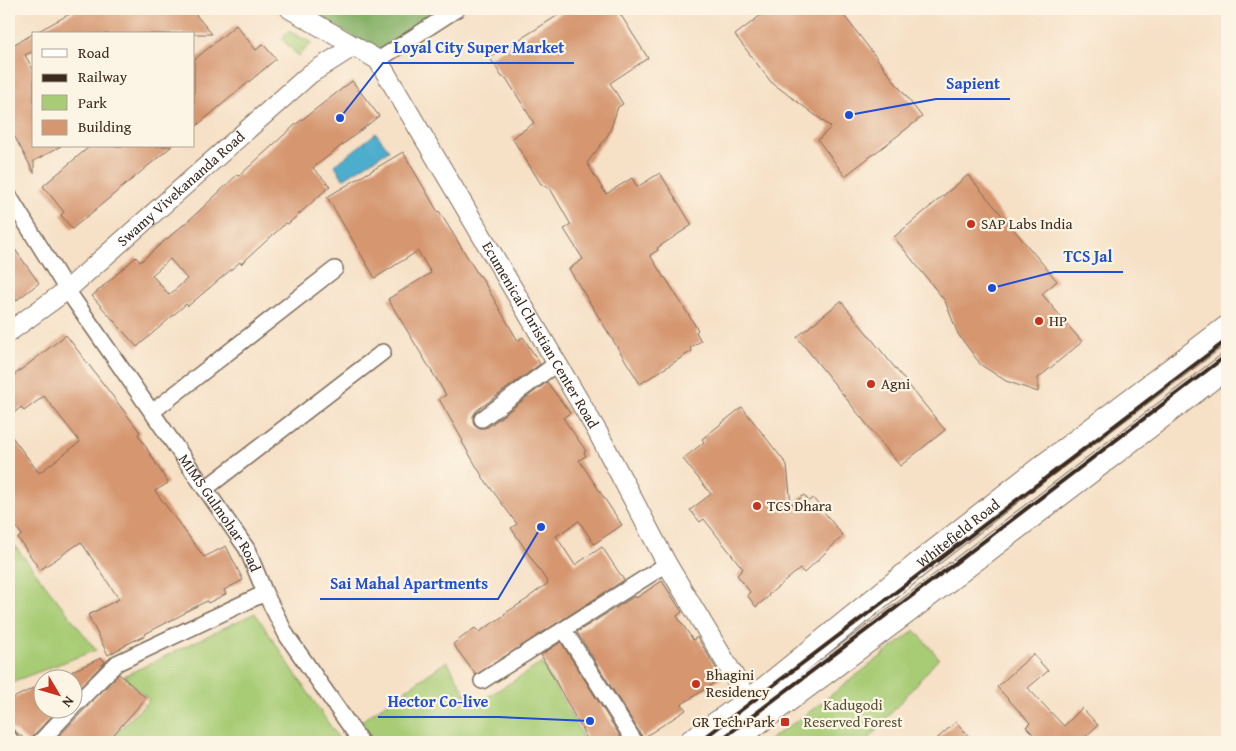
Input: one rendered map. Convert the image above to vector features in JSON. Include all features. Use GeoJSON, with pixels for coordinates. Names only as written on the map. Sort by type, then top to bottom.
{"type":"FeatureCollection","features":[{"type":"Feature","properties":{"kind":"main road","name":"Whitefield Road"},"geometry":{"type":"LineString","coordinates":[[691,742],[749,701],[1039,470],[1227,328]]}},
{"type":"Feature","properties":{"kind":"main road","name":"Whitefield Road"},"geometry":{"type":"LineString","coordinates":[[731,742],[907,611],[1227,366]]}},
{"type":"Feature","properties":{"kind":"street","name":"Ecumenical Christian Center Road"},"geometry":{"type":"LineString","coordinates":[[290,9],[378,60],[597,431],[667,564],[749,701]]}},
{"type":"Feature","properties":{"kind":"street"},"geometry":{"type":"LineString","coordinates":[[378,60],[457,9]]}},
{"type":"Feature","properties":{"kind":"street","name":"Swamy Vivekananda Road"},"geometry":{"type":"LineString","coordinates":[[9,332],[67,290],[310,74],[354,46]]}},
{"type":"Feature","properties":{"kind":"street","name":"MIMS Gulmohar Road"},"geometry":{"type":"LineString","coordinates":[[9,196],[67,290],[247,549],[265,593],[286,636],[361,742]]}},
{"type":"Feature","properties":{"kind":"street"},"geometry":{"type":"LineString","coordinates":[[152,412],[335,269]]}},
{"type":"Feature","properties":{"kind":"street"},"geometry":{"type":"LineString","coordinates":[[205,489],[383,352]]}},
{"type":"Feature","properties":{"kind":"street"},"geometry":{"type":"LineString","coordinates":[[482,419],[557,363]]}},
{"type":"Feature","properties":{"kind":"street"},"geometry":{"type":"LineString","coordinates":[[482,681],[667,564]]}},
{"type":"Feature","properties":{"kind":"street"},"geometry":{"type":"LineString","coordinates":[[82,698],[117,663],[265,593]]}},
{"type":"Feature","properties":{"kind":"street"},"geometry":{"type":"LineString","coordinates":[[564,630],[635,742]]}},
{"type":"Feature","properties":{"kind":"street"},"geometry":{"type":"LineString","coordinates":[[40,742],[63,718]]}},
{"type":"Feature","properties":{"kind":"street"},"geometry":{"type":"LineString","coordinates":[[9,738],[12,742]]}},
{"type":"Feature","properties":{"kind":"green space"},"geometry":{"type":"Polygon","coordinates":[[[307,9],[444,9],[379,51],[307,9]]]}},
{"type":"Feature","properties":{"kind":"green space"},"geometry":{"type":"Polygon","coordinates":[[[288,31],[312,43],[298,56],[282,39],[288,31]]]}},
{"type":"Feature","properties":{"kind":"green space"},"geometry":{"type":"Polygon","coordinates":[[[9,538],[96,650],[49,668],[32,668],[32,674],[9,683],[9,538]]]}},
{"type":"Feature","properties":{"kind":"green space"},"geometry":{"type":"Polygon","coordinates":[[[255,613],[341,742],[108,742],[149,700],[124,676],[255,613]]]}},
{"type":"Feature","properties":{"kind":"green space","name":"Kadugodi Reserved Forest"},"geometry":{"type":"Polygon","coordinates":[[[915,630],[939,658],[866,742],[766,742],[804,716],[915,630]]]}},
{"type":"Feature","properties":{"kind":"green space"},"geometry":{"type":"Polygon","coordinates":[[[447,661],[473,706],[542,663],[586,742],[373,742],[360,722],[447,661]]]}},
{"type":"Feature","properties":{"kind":"water"},"geometry":{"type":"Polygon","coordinates":[[[376,133],[389,150],[343,179],[335,165],[376,133]]]}},
{"type":"Feature","properties":{"kind":"building"},"geometry":{"type":"Polygon","coordinates":[[[79,9],[191,9],[212,34],[195,34],[195,32],[37,32],[79,9]]]}},
{"type":"Feature","properties":{"kind":"building"},"geometry":{"type":"Polygon","coordinates":[[[568,9],[617,9],[648,58],[610,83],[623,104],[618,107],[606,138],[587,163],[606,194],[632,178],[637,187],[660,173],[692,225],[657,248],[658,250],[650,255],[698,330],[696,332],[701,341],[690,348],[692,351],[640,384],[569,269],[583,259],[564,229],[571,225],[551,190],[541,184],[512,138],[534,123],[506,78],[502,77],[490,58],[568,9]]]}},
{"type":"Feature","properties":{"kind":"building"},"geometry":{"type":"Polygon","coordinates":[[[769,9],[839,9],[922,117],[845,176],[818,140],[831,127],[771,82],[735,35],[769,9]]]}},
{"type":"Feature","properties":{"kind":"building"},"geometry":{"type":"Polygon","coordinates":[[[236,25],[256,50],[263,44],[276,59],[195,127],[195,59],[236,25]]]}},
{"type":"Feature","properties":{"kind":"building"},"geometry":{"type":"Polygon","coordinates":[[[32,35],[32,52],[25,55],[32,67],[32,148],[57,148],[34,161],[34,173],[9,126],[9,47],[32,35]]]}},
{"type":"Feature","properties":{"kind":"building"},"geometry":{"type":"Polygon","coordinates":[[[352,81],[379,116],[313,168],[330,186],[241,264],[240,262],[188,306],[186,304],[137,347],[92,296],[136,257],[140,262],[295,125],[352,81]],[[170,259],[152,275],[169,295],[187,279],[170,259]]]}},
{"type":"Feature","properties":{"kind":"building"},"geometry":{"type":"Polygon","coordinates":[[[88,148],[170,148],[72,229],[61,215],[64,212],[43,186],[88,148]]]}},
{"type":"Feature","properties":{"kind":"building"},"geometry":{"type":"Polygon","coordinates":[[[403,152],[438,212],[480,275],[518,341],[523,337],[540,364],[476,411],[473,416],[474,424],[479,428],[488,427],[547,382],[570,413],[563,418],[586,451],[584,452],[586,456],[579,460],[622,525],[594,544],[579,521],[556,536],[575,565],[602,547],[624,580],[476,675],[453,644],[475,628],[479,632],[548,583],[511,528],[517,524],[484,479],[462,442],[439,399],[446,395],[388,299],[431,273],[418,251],[375,278],[327,197],[403,152]]]}},
{"type":"Feature","properties":{"kind":"building"},"geometry":{"type":"Polygon","coordinates":[[[968,175],[1057,281],[1042,294],[1082,342],[1038,378],[1038,392],[1006,381],[981,365],[958,334],[945,301],[894,237],[968,175]]]}},
{"type":"Feature","properties":{"kind":"building"},"geometry":{"type":"Polygon","coordinates":[[[9,241],[39,283],[9,306],[9,241]]]}},
{"type":"Feature","properties":{"kind":"building","name":"Agni"},"geometry":{"type":"Polygon","coordinates":[[[841,301],[945,430],[900,466],[797,337],[841,301]]]}},
{"type":"Feature","properties":{"kind":"building"},"geometry":{"type":"Polygon","coordinates":[[[66,335],[140,432],[138,434],[168,483],[155,491],[204,557],[226,546],[243,580],[224,590],[226,594],[185,612],[108,655],[88,615],[119,599],[81,542],[40,570],[18,538],[22,535],[9,517],[9,433],[39,473],[80,442],[44,396],[24,411],[21,407],[9,417],[9,379],[66,335]]]}},
{"type":"Feature","properties":{"kind":"building","name":"TCS Dhara"},"geometry":{"type":"Polygon","coordinates":[[[742,407],[787,465],[791,505],[804,495],[809,501],[813,498],[843,536],[804,573],[800,569],[756,607],[747,595],[750,592],[737,575],[743,569],[704,519],[700,522],[690,510],[711,494],[683,459],[704,442],[702,439],[742,407]]]}},
{"type":"Feature","properties":{"kind":"building"},"geometry":{"type":"Polygon","coordinates":[[[662,581],[682,612],[677,616],[693,640],[697,637],[722,678],[682,704],[686,710],[643,738],[577,632],[662,581]]]}},
{"type":"Feature","properties":{"kind":"building"},"geometry":{"type":"Polygon","coordinates":[[[561,642],[623,741],[589,742],[541,655],[561,642]]]}},
{"type":"Feature","properties":{"kind":"building"},"geometry":{"type":"Polygon","coordinates":[[[1033,654],[1048,671],[1028,688],[1064,726],[1082,708],[1098,725],[1080,742],[1041,742],[1026,727],[1030,723],[997,687],[1033,654]]]}},
{"type":"Feature","properties":{"kind":"building"},"geometry":{"type":"Polygon","coordinates":[[[101,658],[105,662],[82,684],[82,668],[79,668],[101,658]]]}},
{"type":"Feature","properties":{"kind":"building"},"geometry":{"type":"Polygon","coordinates":[[[119,674],[146,698],[107,742],[53,742],[76,718],[82,718],[82,712],[119,674]]]}},
{"type":"Feature","properties":{"kind":"building"},"geometry":{"type":"Polygon","coordinates":[[[32,689],[32,718],[50,718],[33,736],[31,742],[28,742],[9,726],[9,700],[32,689]]]}},
{"type":"Feature","properties":{"kind":"building"},"geometry":{"type":"Polygon","coordinates":[[[956,722],[974,742],[933,742],[956,722]]]}},
{"type":"Feature","properties":{"kind":"railway"},"geometry":{"type":"LineString","coordinates":[[699,742],[1227,340]]}},
{"type":"Feature","properties":{"kind":"railway"},"geometry":{"type":"LineString","coordinates":[[718,742],[1227,355]]}},
{"type":"Feature","properties":{"kind":"place","name":"Sapient"},"geometry":{"type":"Point","coordinates":[849,115]}},
{"type":"Feature","properties":{"kind":"place","name":"Loyal City Super Market"},"geometry":{"type":"Point","coordinates":[340,118]}},
{"type":"Feature","properties":{"kind":"place","name":"SAP Labs India"},"geometry":{"type":"Point","coordinates":[971,224]}},
{"type":"Feature","properties":{"kind":"place","name":"TCS Jal"},"geometry":{"type":"Point","coordinates":[992,288]}},
{"type":"Feature","properties":{"kind":"place","name":"HP"},"geometry":{"type":"Point","coordinates":[1039,321]}},
{"type":"Feature","properties":{"kind":"place","name":"Agni"},"geometry":{"type":"Point","coordinates":[871,384]}},
{"type":"Feature","properties":{"kind":"place","name":"TCS Dhara"},"geometry":{"type":"Point","coordinates":[757,506]}},
{"type":"Feature","properties":{"kind":"place","name":"Sai Mahal Apartments"},"geometry":{"type":"Point","coordinates":[541,527]}},
{"type":"Feature","properties":{"kind":"place","name":"Bhagini Residency"},"geometry":{"type":"Point","coordinates":[696,684]}},
{"type":"Feature","properties":{"kind":"place","name":"Hector Co-live"},"geometry":{"type":"Point","coordinates":[590,721]}},
{"type":"Feature","properties":{"kind":"place","name":"GR Tech Park"},"geometry":{"type":"Point","coordinates":[785,722]}}]}
